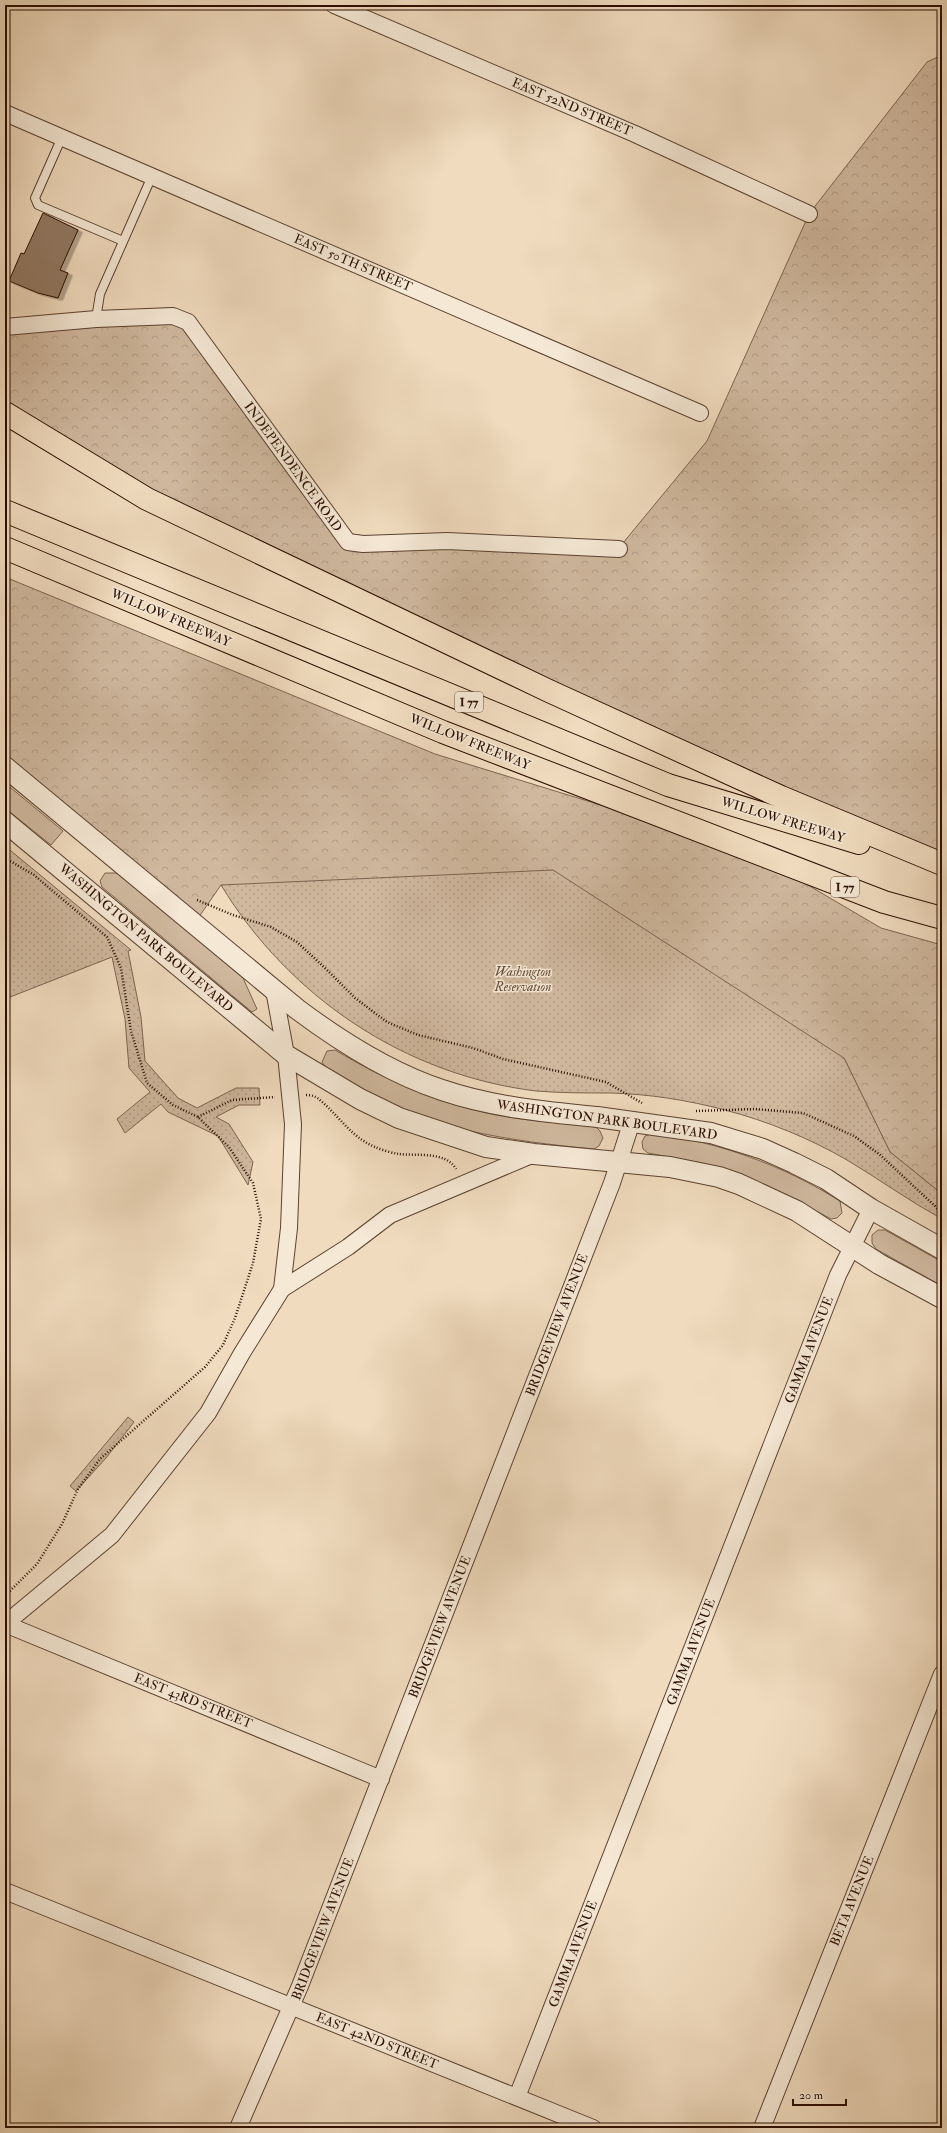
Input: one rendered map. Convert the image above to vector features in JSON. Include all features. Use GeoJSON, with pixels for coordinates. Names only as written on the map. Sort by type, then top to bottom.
{"type":"FeatureCollection","features":[{"type":"Feature","properties":{"kind":"highway"},"geometry":{"type":"LineString","coordinates":[[5,413],[154,502],[549,691],[781,797],[942,864]]}},
{"type":"Feature","properties":{"kind":"highway","name":"WILLOW FREEWAY"},"geometry":{"type":"LineString","coordinates":[[5,511],[668,785],[942,868]]}},
{"type":"Feature","properties":{"kind":"highway","name":"WILLOW FREEWAY"},"geometry":{"type":"LineString","coordinates":[[5,548],[444,732],[884,902],[942,918]]}},
{"type":"Feature","properties":{"kind":"street","name":"EAST 52ND STREET"},"geometry":{"type":"LineString","coordinates":[[334,5],[635,134],[809,214]]}},
{"type":"Feature","properties":{"kind":"street","name":"EAST 50TH STREET"},"geometry":{"type":"LineString","coordinates":[[5,113],[700,413]]}},
{"type":"Feature","properties":{"kind":"street","name":"INDEPENDENCE ROAD"},"geometry":{"type":"LineString","coordinates":[[5,327],[96,319],[172,316],[188,322],[348,542],[363,544],[447,541],[618,549]]}},
{"type":"Feature","properties":{"kind":"street","name":"WASHINGTON PARK BOULEVARD"},"geometry":{"type":"LineString","coordinates":[[8,758],[274,990],[320,1027],[411,1078],[442,1090],[490,1103],[525,1109],[632,1121],[711,1133],[763,1149],[826,1179],[871,1209],[942,1249]]}},
{"type":"Feature","properties":{"kind":"street","name":"WASHINGTON PARK BOULEVARD"},"geometry":{"type":"LineString","coordinates":[[5,822],[286,1055],[360,1100],[399,1118],[486,1147],[534,1154],[670,1167],[719,1177],[739,1184],[797,1211],[852,1246],[942,1298]]}},
{"type":"Feature","properties":{"kind":"street","name":"WASHINGTON PARK BOULEVARD"},"geometry":{"type":"LineString","coordinates":[[5,1624],[112,1535],[208,1413],[242,1353],[282,1289],[290,1228],[293,1124],[286,1055],[274,990]]}},
{"type":"Feature","properties":{"kind":"street","name":"BRIDGEVIEW AVENUE"},"geometry":{"type":"LineString","coordinates":[[238,2128],[292,2007],[620,1163],[632,1121]]}},
{"type":"Feature","properties":{"kind":"street","name":"WASHINGTON PARK BOULEVARD"},"geometry":{"type":"LineString","coordinates":[[282,1289],[348,1247],[390,1215],[534,1154]]}},
{"type":"Feature","properties":{"kind":"street","name":"GAMMA AVENUE"},"geometry":{"type":"LineString","coordinates":[[517,2097],[809,1349],[852,1246],[871,1209]]}},
{"type":"Feature","properties":{"kind":"street","name":"EAST 43RD STREET"},"geometry":{"type":"LineString","coordinates":[[5,1624],[381,1778]]}},
{"type":"Feature","properties":{"kind":"street","name":"BETA AVENUE"},"geometry":{"type":"LineString","coordinates":[[762,2128],[942,1674]]}},
{"type":"Feature","properties":{"kind":"street","name":"EAST 42ND STREET"},"geometry":{"type":"LineString","coordinates":[[5,1891],[593,2128]]}},
{"type":"Feature","properties":{"kind":"lane"},"geometry":{"type":"LineString","coordinates":[[62,137],[35,198],[38,205],[123,241]]}},
{"type":"Feature","properties":{"kind":"lane"},"geometry":{"type":"LineString","coordinates":[[96,319],[100,294],[152,176]]}},
{"type":"Feature","properties":{"kind":"path"},"geometry":{"type":"LineString","coordinates":[[5,745],[8,758]]}},
{"type":"Feature","properties":{"kind":"path"},"geometry":{"type":"LineString","coordinates":[[5,858],[34,875],[107,937],[121,968],[131,1031],[147,1083],[173,1105],[198,1117],[229,1147],[253,1183],[261,1219],[253,1263],[236,1318],[222,1345],[205,1367],[100,1459],[78,1489],[62,1524],[37,1564],[5,1596]]}},
{"type":"Feature","properties":{"kind":"path"},"geometry":{"type":"LineString","coordinates":[[191,895],[197,900],[233,915],[271,927],[297,942],[326,968],[355,998],[387,1022],[418,1035],[473,1048],[504,1059],[606,1082],[641,1103],[648,1104]]}},
{"type":"Feature","properties":{"kind":"path"},"geometry":{"type":"LineString","coordinates":[[301,1096],[312,1095],[319,1099],[344,1126],[359,1139],[376,1147],[398,1154],[438,1157],[448,1160],[455,1168]]}},
{"type":"Feature","properties":{"kind":"path"},"geometry":{"type":"LineString","coordinates":[[198,1117],[232,1100],[268,1098]]}},
{"type":"Feature","properties":{"kind":"path"},"geometry":{"type":"LineString","coordinates":[[688,1110],[755,1108],[803,1113],[854,1136],[881,1157],[935,1206],[942,1215]]}},
{"type":"Feature","properties":{"kind":"green space"},"geometry":{"type":"Polygon","coordinates":[[[942,55],[942,864],[147,499],[5,413],[5,327],[188,322],[348,542],[618,549],[707,441],[809,214],[927,62],[942,55]]]}},
{"type":"Feature","properties":{"kind":"green space"},"geometry":{"type":"Polygon","coordinates":[[[5,577],[435,754],[750,851],[881,928],[942,945],[942,1194],[890,1152],[844,1058],[221,885],[194,924],[5,767],[5,577]]]}},
{"type":"Feature","properties":{"kind":"green space"},"geometry":{"type":"Polygon","coordinates":[[[5,783],[63,831],[51,845],[5,808],[5,783]]]}},
{"type":"Feature","properties":{"kind":"green space"},"geometry":{"type":"Polygon","coordinates":[[[5,846],[131,950],[128,951],[141,1017],[145,1061],[178,1098],[197,1108],[236,1088],[259,1088],[260,1105],[239,1105],[216,1117],[229,1124],[253,1162],[248,1185],[218,1136],[168,1112],[161,1104],[125,1133],[117,1119],[150,1092],[129,1068],[125,1019],[112,957],[5,999],[5,846]]]}},
{"type":"Feature","properties":{"kind":"green space","name":"Washington Reservation"},"geometry":{"type":"Polygon","coordinates":[[[553,870],[844,1058],[890,1152],[942,1194],[942,1219],[859,1167],[818,1144],[788,1131],[741,1114],[696,1103],[654,1096],[536,1091],[488,1082],[441,1068],[397,1048],[355,1024],[316,995],[280,962],[249,925],[221,885],[553,870]]]}},
{"type":"Feature","properties":{"kind":"green space"},"geometry":{"type":"Polygon","coordinates":[[[105,873],[119,873],[243,978],[257,1009],[252,1012],[102,887],[100,881],[105,873]]]}},
{"type":"Feature","properties":{"kind":"green space"},"geometry":{"type":"Polygon","coordinates":[[[335,1050],[393,1081],[453,1104],[508,1117],[596,1127],[600,1131],[603,1138],[599,1146],[594,1149],[562,1146],[499,1137],[437,1122],[407,1112],[378,1099],[330,1072],[322,1062],[327,1051],[335,1050]]]}},
{"type":"Feature","properties":{"kind":"green space"},"geometry":{"type":"Polygon","coordinates":[[[654,1133],[679,1137],[727,1149],[773,1166],[818,1188],[840,1201],[842,1213],[837,1218],[831,1219],[798,1201],[701,1163],[648,1153],[643,1149],[642,1142],[645,1136],[654,1133]]]}},
{"type":"Feature","properties":{"kind":"green space"},"geometry":{"type":"Polygon","coordinates":[[[878,1230],[885,1230],[942,1262],[942,1286],[876,1249],[872,1243],[872,1235],[878,1230]]]}},
{"type":"Feature","properties":{"kind":"green space"},"geometry":{"type":"Polygon","coordinates":[[[128,1417],[134,1422],[106,1458],[76,1491],[70,1486],[128,1417]]]}},
{"type":"Feature","properties":{"kind":"building"},"geometry":{"type":"Polygon","coordinates":[[[43,213],[78,230],[60,270],[68,273],[58,298],[38,293],[9,281],[21,253],[24,254],[43,213]]]}}]}
